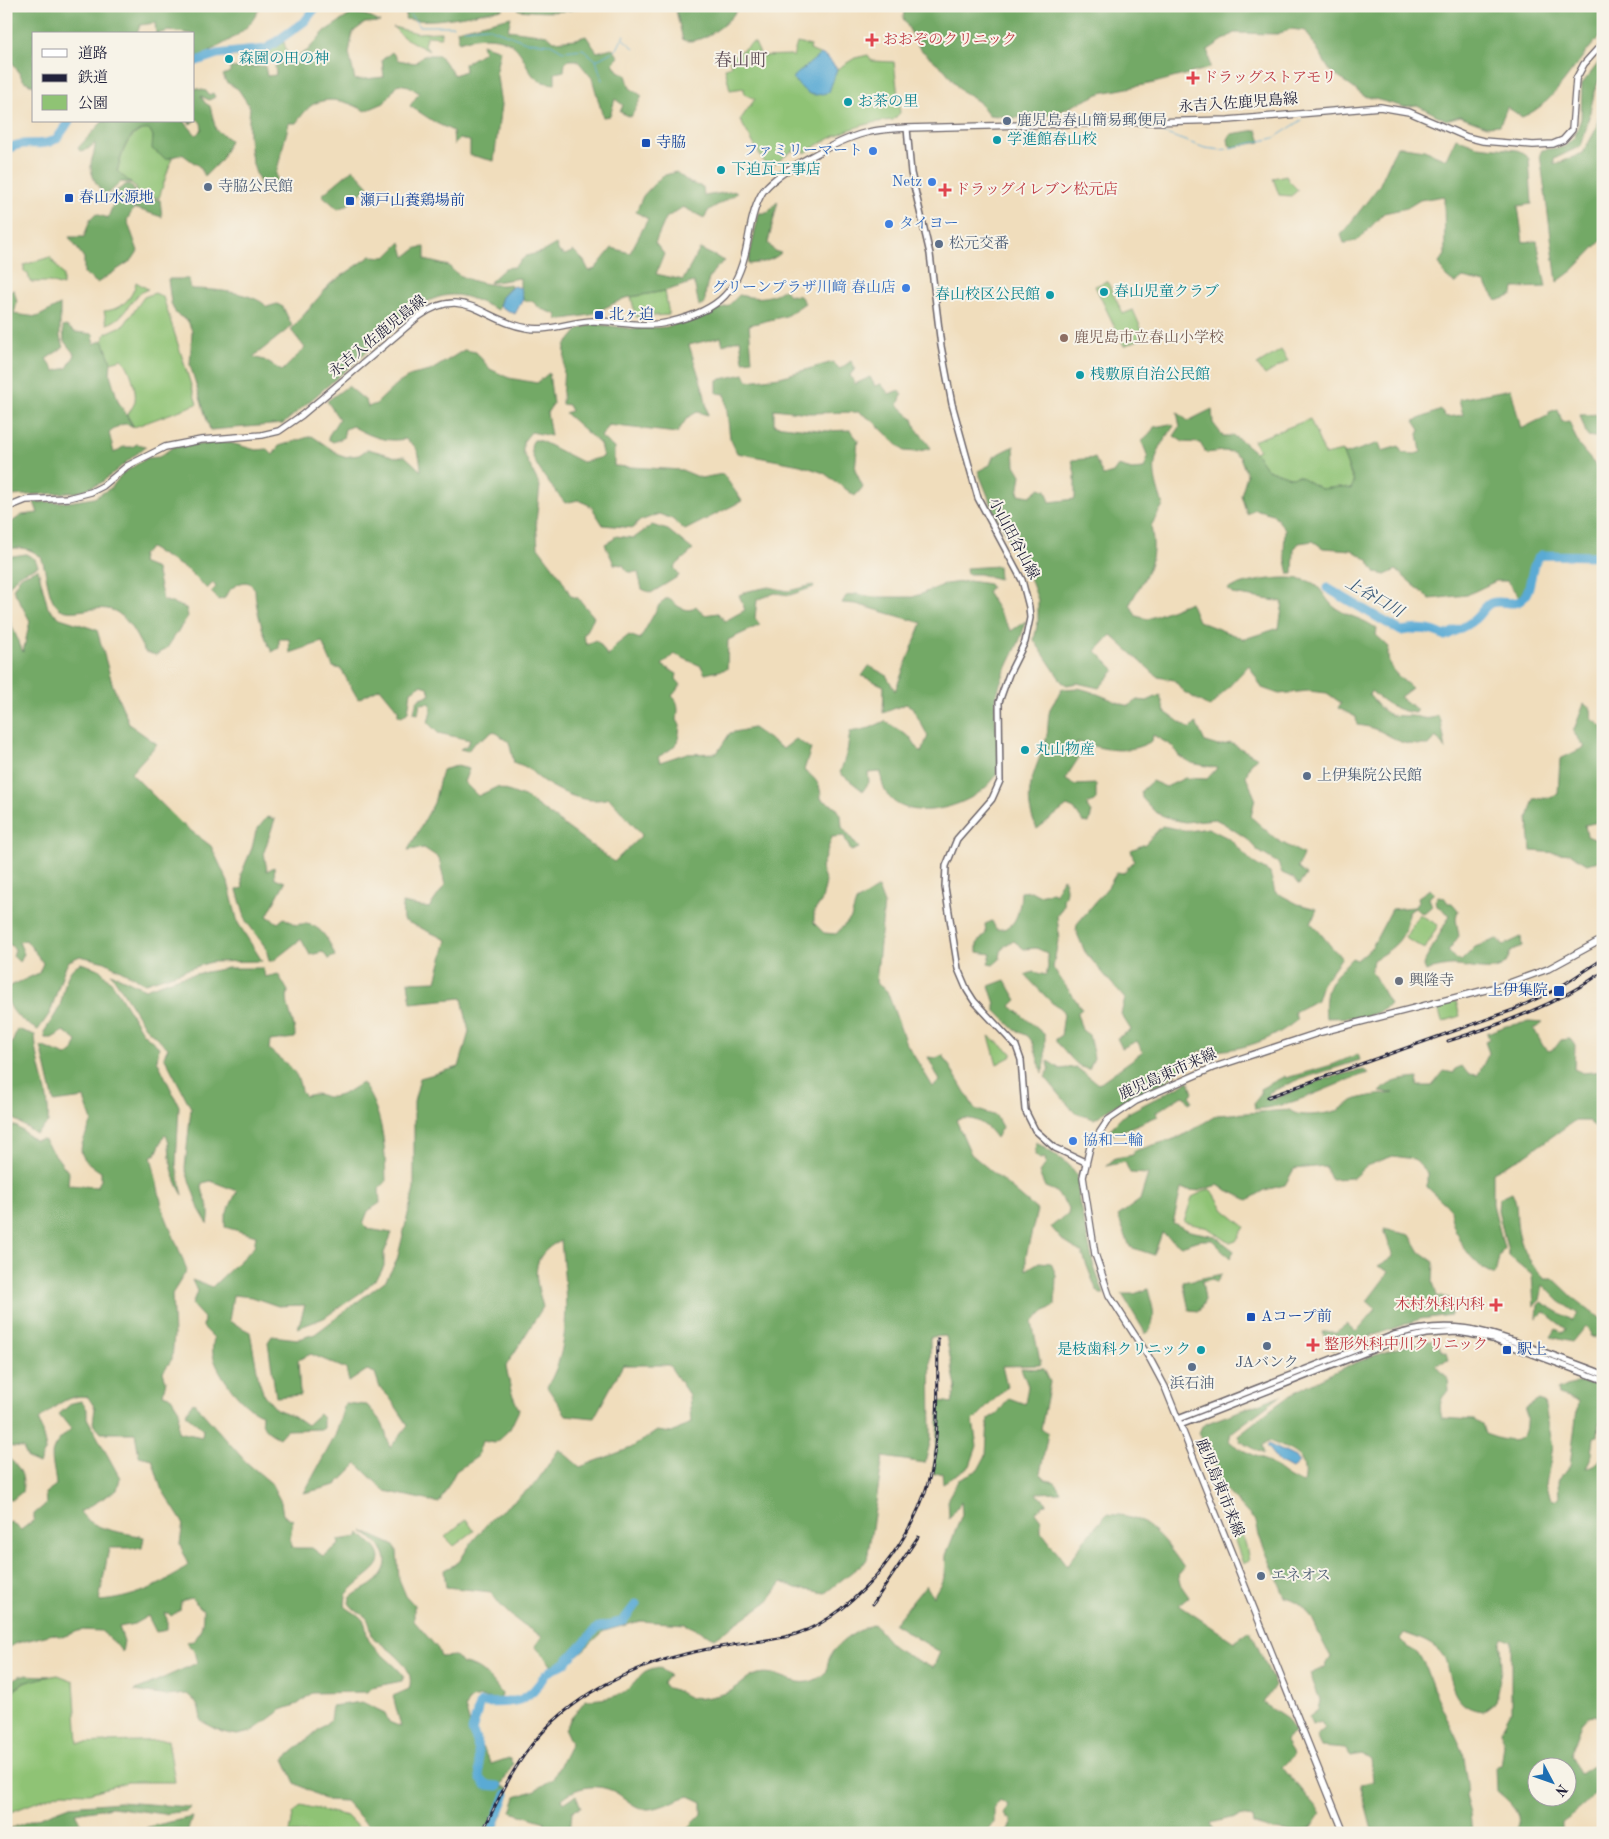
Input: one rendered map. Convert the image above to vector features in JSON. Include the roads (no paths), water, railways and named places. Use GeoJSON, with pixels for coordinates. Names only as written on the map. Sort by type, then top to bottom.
{"type":"FeatureCollection","features":[{"type":"Feature","properties":{"kind":"main road","name":"永吉入佐鹿児島線"},"geometry":{"type":"LineString","coordinates":[[6,508],[26,500],[68,498],[91,492],[102,486],[127,466],[165,447],[201,440],[262,435],[278,431],[302,415],[418,317],[432,307],[443,303],[466,304],[519,326],[537,329],[595,321],[633,325],[656,325],[698,314],[717,304],[737,281],[745,258],[754,210],[769,183],[783,173],[842,141],[872,131],[907,128],[1228,120],[1380,107],[1409,112],[1467,137],[1483,141],[1533,146],[1553,144],[1563,140],[1572,130],[1576,79],[1584,64],[1603,43]]}},
{"type":"Feature","properties":{"kind":"main road","name":"小山田谷山線"},"geometry":{"type":"LineString","coordinates":[[907,128],[911,173],[930,254],[940,346],[952,404],[975,490],[988,521],[1022,580],[1027,592],[1030,618],[1025,642],[1007,679],[999,702],[1000,781],[992,799],[957,839],[946,866],[946,897],[958,969],[974,1001],[1016,1046],[1021,1060],[1025,1110],[1035,1130],[1062,1152],[1085,1162]]}},
{"type":"Feature","properties":{"kind":"main road","name":"鹿児島東市来線"},"geometry":{"type":"LineString","coordinates":[[1344,1833],[1179,1422],[1150,1359],[1109,1295],[1102,1278],[1085,1199],[1083,1177],[1085,1162],[1094,1138],[1108,1120],[1136,1101],[1179,1082],[1278,1044],[1525,978],[1548,969],[1603,938]]}},
{"type":"Feature","properties":{"kind":"main road"},"geometry":{"type":"LineString","coordinates":[[1179,1422],[1358,1352],[1394,1335],[1427,1327],[1457,1326],[1489,1332],[1603,1374]]}},
{"type":"Feature","properties":{"kind":"main road"},"geometry":{"type":"LineString","coordinates":[[1358,1352],[1426,1334],[1457,1332],[1483,1336],[1603,1380]]}},
{"type":"Feature","properties":{"kind":"water"},"geometry":{"type":"Polygon","coordinates":[[[821,54],[828,58],[837,69],[829,92],[812,95],[792,78],[821,54]]]}},
{"type":"Feature","properties":{"kind":"water"},"geometry":{"type":"Polygon","coordinates":[[[513,286],[521,288],[523,299],[515,314],[499,306],[502,297],[513,286]]]}},
{"type":"Feature","properties":{"kind":"water"},"geometry":{"type":"Polygon","coordinates":[[[1268,1444],[1295,1457],[1299,1463],[1292,1469],[1279,1462],[1266,1446],[1268,1444]]]}},
{"type":"Feature","properties":{"kind":"waterway"},"geometry":{"type":"LineString","coordinates":[[195,62],[217,54],[266,49],[305,21],[317,6]]}},
{"type":"Feature","properties":{"kind":"waterway"},"geometry":{"type":"LineString","coordinates":[[402,6],[420,26],[453,26]]}},
{"type":"Feature","properties":{"kind":"waterway"},"geometry":{"type":"LineString","coordinates":[[464,29],[487,27],[526,42],[551,44],[563,51],[583,49],[596,60],[602,80]]}},
{"type":"Feature","properties":{"kind":"waterway"},"geometry":{"type":"LineString","coordinates":[[597,60],[617,49],[624,35]]}},
{"type":"Feature","properties":{"kind":"waterway"},"geometry":{"type":"LineString","coordinates":[[623,39],[634,48]]}},
{"type":"Feature","properties":{"kind":"waterway"},"geometry":{"type":"LineString","coordinates":[[1149,128],[1205,148],[1222,150],[1274,138],[1302,120]]}},
{"type":"Feature","properties":{"kind":"waterway"},"geometry":{"type":"LineString","coordinates":[[6,152],[17,145],[52,141],[59,136],[68,122]]}},
{"type":"Feature","properties":{"kind":"waterway","name":"上谷口川"},"geometry":{"type":"LineString","coordinates":[[1327,588],[1401,631],[1423,629],[1445,636],[1472,622],[1491,603],[1514,603],[1521,600],[1528,590],[1534,565],[1541,555],[1603,556]]}},
{"type":"Feature","properties":{"kind":"waterway"},"geometry":{"type":"LineString","coordinates":[[550,1671],[565,1663],[597,1628],[623,1621],[636,1604]]}},
{"type":"Feature","properties":{"kind":"waterway"},"geometry":{"type":"LineString","coordinates":[[498,1786],[486,1785],[480,1778],[477,1741],[472,1731],[479,1706],[481,1703],[511,1702],[525,1697],[532,1692],[545,1675]]}},
{"type":"Feature","properties":{"kind":"waterway"},"geometry":{"type":"LineString","coordinates":[[491,1833],[506,1794]]}},
{"type":"Feature","properties":{"kind":"railway"},"geometry":{"type":"LineString","coordinates":[[1268,1097],[1513,1010],[1557,989],[1603,959]]}},
{"type":"Feature","properties":{"kind":"railway"},"geometry":{"type":"LineString","coordinates":[[1448,1041],[1528,1013],[1567,994],[1603,972]]}},
{"type":"Feature","properties":{"kind":"railway"},"geometry":{"type":"LineString","coordinates":[[482,1833],[513,1772],[538,1737],[570,1707],[591,1693],[622,1676],[673,1657],[796,1634],[819,1624],[842,1609],[863,1590],[899,1545],[924,1495],[931,1471],[936,1440],[938,1339]]}},
{"type":"Feature","properties":{"kind":"railway"},"geometry":{"type":"LineString","coordinates":[[873,1604],[918,1537]]}},
{"type":"Feature","properties":{"kind":"place","name":"おおぞのクリニック"},"geometry":{"type":"Point","coordinates":[872,40]}},
{"type":"Feature","properties":{"kind":"place","name":"森園の田の神"},"geometry":{"type":"Point","coordinates":[229,59]}},
{"type":"Feature","properties":{"kind":"place","name":"ドラッグストアモリ"},"geometry":{"type":"Point","coordinates":[1193,78]}},
{"type":"Feature","properties":{"kind":"place","name":"お茶の里"},"geometry":{"type":"Point","coordinates":[848,102]}},
{"type":"Feature","properties":{"kind":"place","name":"鹿児島春山簡易郵便局"},"geometry":{"type":"Point","coordinates":[1007,121]}},
{"type":"Feature","properties":{"kind":"place","name":"学進館春山校"},"geometry":{"type":"Point","coordinates":[997,140]}},
{"type":"Feature","properties":{"kind":"place","name":"寺脇"},"geometry":{"type":"Point","coordinates":[646,143]}},
{"type":"Feature","properties":{"kind":"place","name":"ファミリーマート"},"geometry":{"type":"Point","coordinates":[873,151]}},
{"type":"Feature","properties":{"kind":"place","name":"下迫瓦工事店"},"geometry":{"type":"Point","coordinates":[721,170]}},
{"type":"Feature","properties":{"kind":"place","name":"Netz"},"geometry":{"type":"Point","coordinates":[932,182]}},
{"type":"Feature","properties":{"kind":"place","name":"寺脇公民館"},"geometry":{"type":"Point","coordinates":[208,187]}},
{"type":"Feature","properties":{"kind":"place","name":"ドラッグイレブン松元店"},"geometry":{"type":"Point","coordinates":[945,190]}},
{"type":"Feature","properties":{"kind":"place","name":"春山水源地"},"geometry":{"type":"Point","coordinates":[69,198]}},
{"type":"Feature","properties":{"kind":"place","name":"瀬戸山養鶏場前"},"geometry":{"type":"Point","coordinates":[350,201]}},
{"type":"Feature","properties":{"kind":"place","name":"タイヨー"},"geometry":{"type":"Point","coordinates":[889,224]}},
{"type":"Feature","properties":{"kind":"place","name":"松元交番"},"geometry":{"type":"Point","coordinates":[939,244]}},
{"type":"Feature","properties":{"kind":"place","name":"グリーンプラザ川﨑 春山店"},"geometry":{"type":"Point","coordinates":[906,288]}},
{"type":"Feature","properties":{"kind":"place","name":"春山児童クラブ"},"geometry":{"type":"Point","coordinates":[1104,292]}},
{"type":"Feature","properties":{"kind":"place","name":"春山校区公民館"},"geometry":{"type":"Point","coordinates":[1050,295]}},
{"type":"Feature","properties":{"kind":"place","name":"北ヶ迫"},"geometry":{"type":"Point","coordinates":[599,315]}},
{"type":"Feature","properties":{"kind":"place","name":"鹿児島市立春山小学校"},"geometry":{"type":"Point","coordinates":[1064,338]}},
{"type":"Feature","properties":{"kind":"place","name":"桟敷原自治公民館"},"geometry":{"type":"Point","coordinates":[1080,375]}},
{"type":"Feature","properties":{"kind":"place","name":"丸山物産"},"geometry":{"type":"Point","coordinates":[1025,750]}},
{"type":"Feature","properties":{"kind":"place","name":"上伊集院公民館"},"geometry":{"type":"Point","coordinates":[1307,776]}},
{"type":"Feature","properties":{"kind":"place","name":"興隆寺"},"geometry":{"type":"Point","coordinates":[1399,981]}},
{"type":"Feature","properties":{"kind":"place","name":"上伊集院"},"geometry":{"type":"Point","coordinates":[1559,991]}},
{"type":"Feature","properties":{"kind":"place","name":"協和二輪"},"geometry":{"type":"Point","coordinates":[1073,1141]}},
{"type":"Feature","properties":{"kind":"place","name":"木村外科内科"},"geometry":{"type":"Point","coordinates":[1496,1305]}},
{"type":"Feature","properties":{"kind":"place","name":"Aコープ前"},"geometry":{"type":"Point","coordinates":[1251,1317]}},
{"type":"Feature","properties":{"kind":"place","name":"整形外科中川クリニック"},"geometry":{"type":"Point","coordinates":[1313,1345]}},
{"type":"Feature","properties":{"kind":"place","name":"JAバンク"},"geometry":{"type":"Point","coordinates":[1267,1346]}},
{"type":"Feature","properties":{"kind":"place","name":"是枝歯科クリニック"},"geometry":{"type":"Point","coordinates":[1201,1350]}},
{"type":"Feature","properties":{"kind":"place","name":"駅上"},"geometry":{"type":"Point","coordinates":[1507,1350]}},
{"type":"Feature","properties":{"kind":"place","name":"浜石油"},"geometry":{"type":"Point","coordinates":[1192,1367]}},
{"type":"Feature","properties":{"kind":"place","name":"エネオス"},"geometry":{"type":"Point","coordinates":[1261,1576]}},
{"type":"Feature","properties":{"kind":"district","name":"春山町"},"geometry":{"type":"Point","coordinates":[741,61]}}]}
